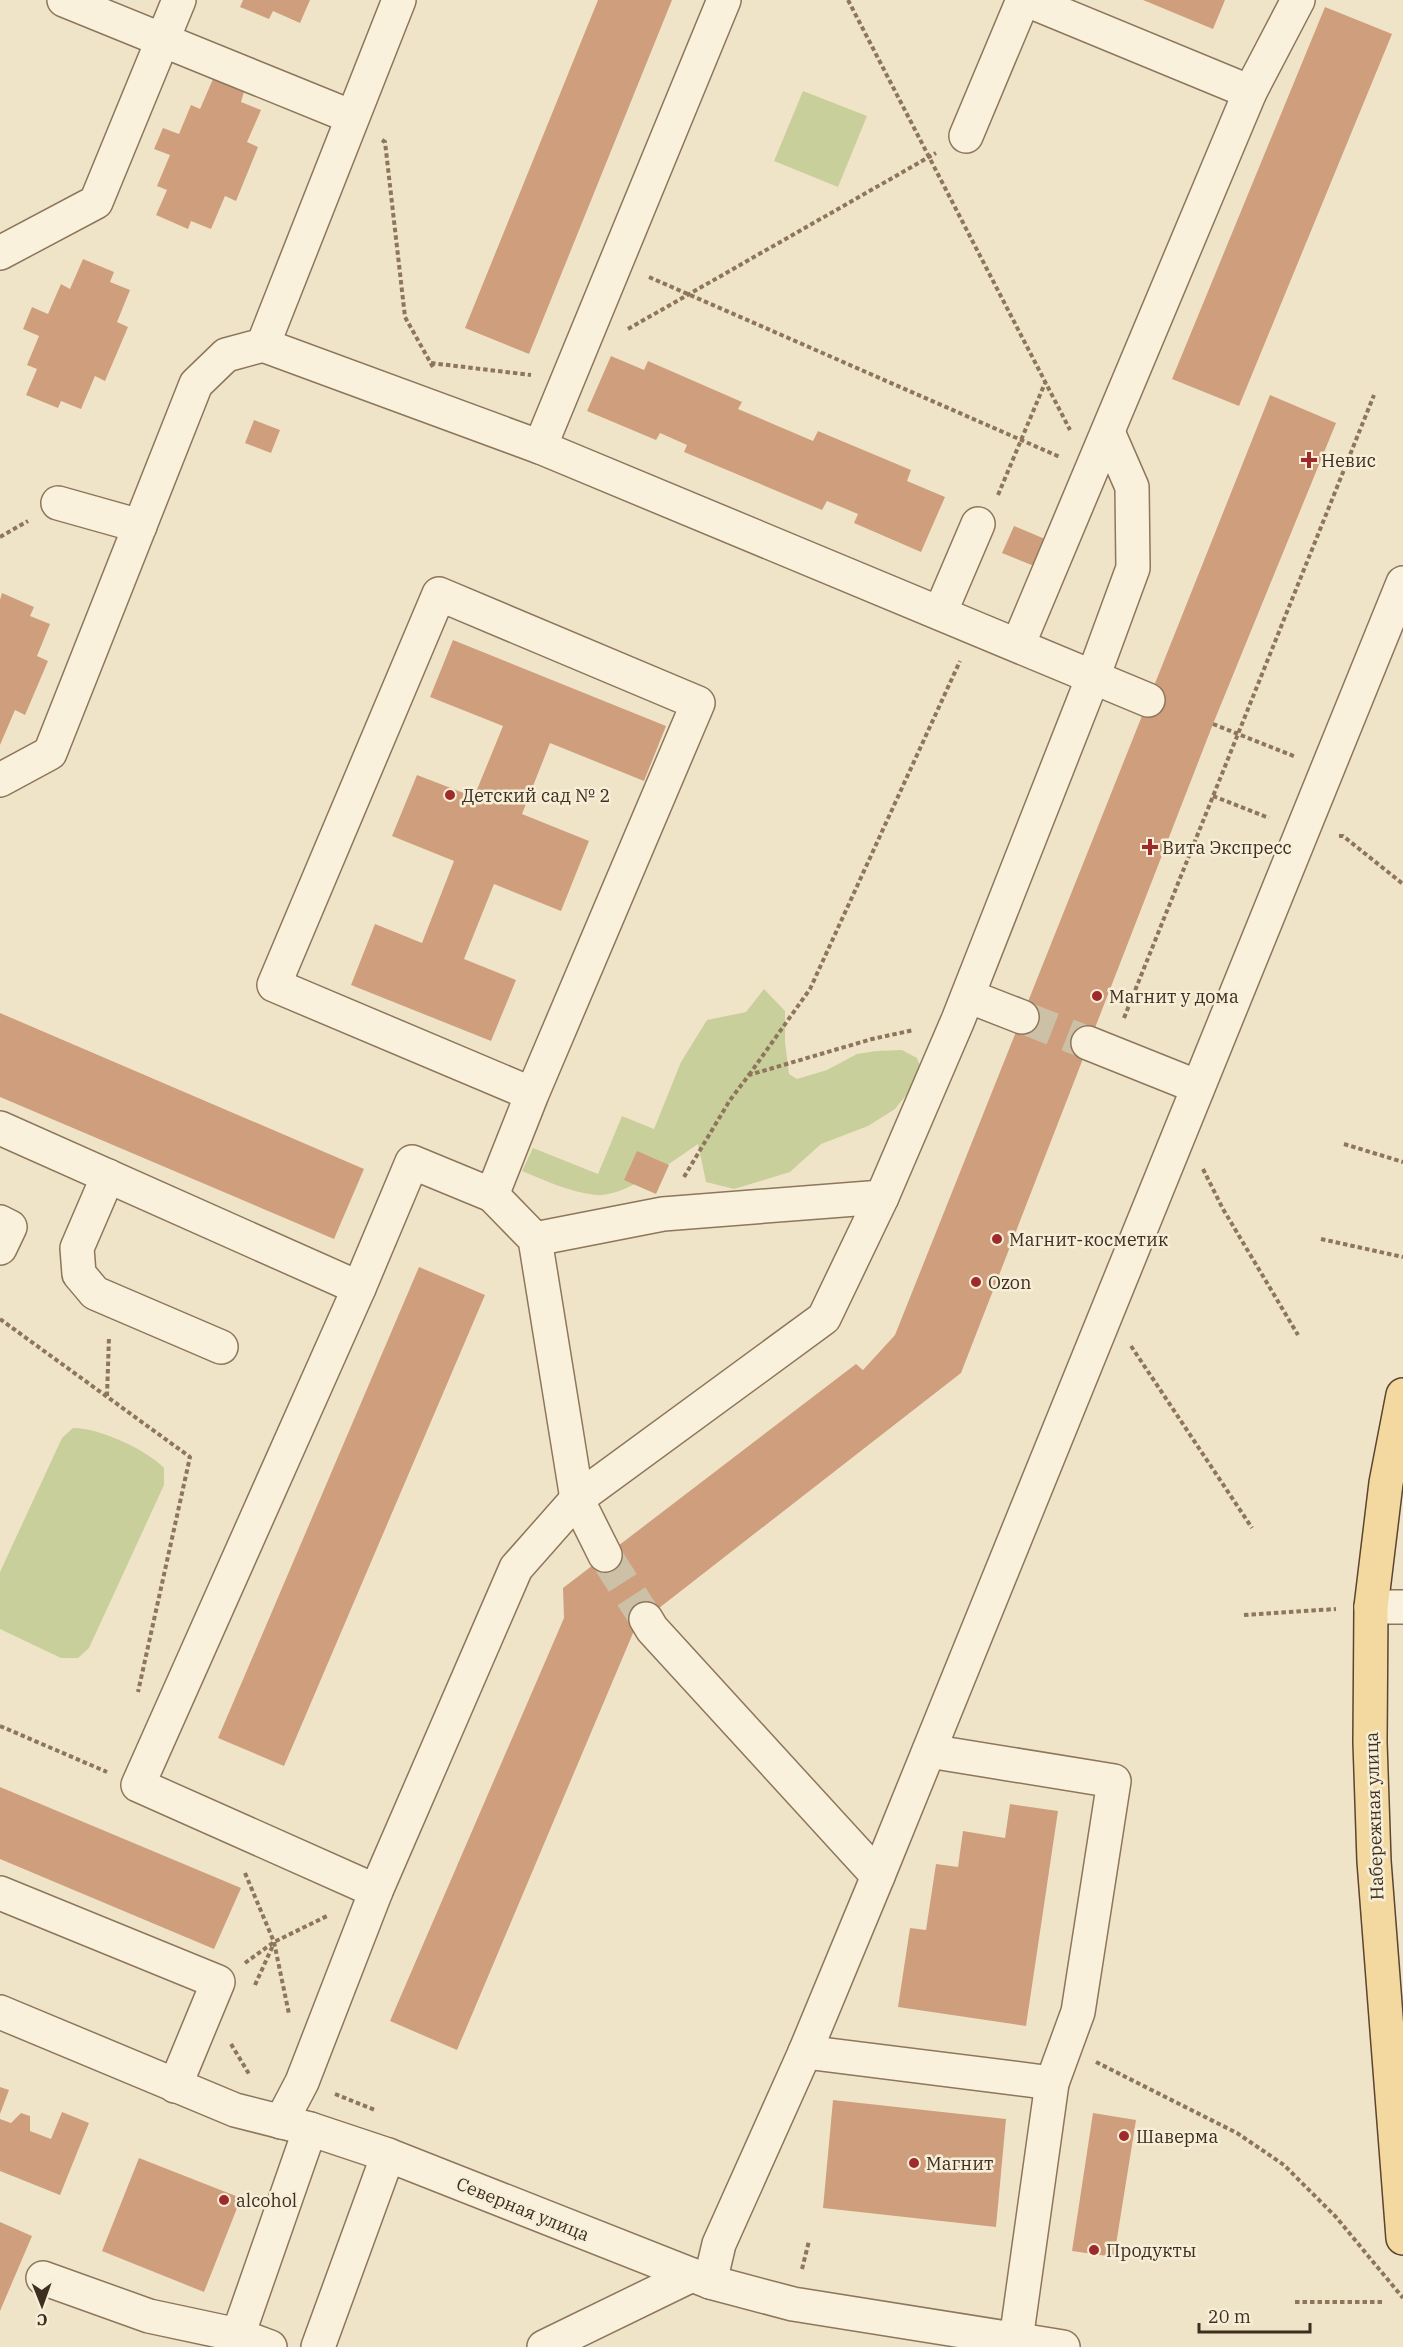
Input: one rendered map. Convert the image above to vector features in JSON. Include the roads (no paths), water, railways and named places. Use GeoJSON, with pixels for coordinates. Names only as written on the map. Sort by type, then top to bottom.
{"type":"FeatureCollection","features":[{"type":"Feature","properties":{"kind":"main road","name":"Набережная улица"},"geometry":{"type":"LineString","coordinates":[[1403,1395],[1386,1483],[1371,1607],[1370,1742],[1374,1861],[1403,2238]]}},
{"type":"Feature","properties":{"kind":"street"},"geometry":{"type":"LineString","coordinates":[[64,0],[352,117]]}},
{"type":"Feature","properties":{"kind":"street"},"geometry":{"type":"LineString","coordinates":[[0,254],[96,202],[179,0]]}},
{"type":"Feature","properties":{"kind":"street"},"geometry":{"type":"LineString","coordinates":[[263,345],[399,0]]}},
{"type":"Feature","properties":{"kind":"street"},"geometry":{"type":"LineString","coordinates":[[540,447],[724,0]]}},
{"type":"Feature","properties":{"kind":"street"},"geometry":{"type":"LineString","coordinates":[[966,136],[1025,0],[1250,92]]}},
{"type":"Feature","properties":{"kind":"street"},"geometry":{"type":"LineString","coordinates":[[1018,645],[1250,92],[1298,0]]}},
{"type":"Feature","properties":{"kind":"street"},"geometry":{"type":"LineString","coordinates":[[0,780],[50,753],[196,384],[226,356],[263,345],[540,447],[1148,700]]}},
{"type":"Feature","properties":{"kind":"street"},"geometry":{"type":"LineString","coordinates":[[238,2335],[295,2126],[303,2082],[376,1891],[516,1568],[577,1499],[824,1318],[882,1197],[963,1008],[1094,677],[1133,568],[1132,487],[1108,432]]}},
{"type":"Feature","properties":{"kind":"street"},"geometry":{"type":"LineString","coordinates":[[58,504],[140,526]]}},
{"type":"Feature","properties":{"kind":"street"},"geometry":{"type":"LineString","coordinates":[[940,613],[978,524]]}},
{"type":"Feature","properties":{"kind":"street"},"geometry":{"type":"LineString","coordinates":[[544,2347],[701,2279],[719,2244],[805,2052],[878,1876],[1403,583]]}},
{"type":"Feature","properties":{"kind":"street"},"geometry":{"type":"LineString","coordinates":[[492,1195],[532,1094],[698,703],[440,594],[274,985],[532,1094]]}},
{"type":"Feature","properties":{"kind":"street"},"geometry":{"type":"LineString","coordinates":[[963,1008],[1022,1017]]}},
{"type":"Feature","properties":{"kind":"street"},"geometry":{"type":"LineString","coordinates":[[1099,1048],[1198,1087]]}},
{"type":"Feature","properties":{"kind":"street"},"geometry":{"type":"LineString","coordinates":[[0,1128],[359,1288]]}},
{"type":"Feature","properties":{"kind":"street"},"geometry":{"type":"LineString","coordinates":[[376,1891],[138,1785],[359,1288],[412,1162],[492,1195],[535,1239],[577,1499],[606,1555]]}},
{"type":"Feature","properties":{"kind":"street"},"geometry":{"type":"LineString","coordinates":[[108,1176],[77,1248],[79,1274],[95,1293],[221,1347]]}},
{"type":"Feature","properties":{"kind":"street"},"geometry":{"type":"LineString","coordinates":[[535,1239],[663,1214],[882,1197]]}},
{"type":"Feature","properties":{"kind":"street"},"geometry":{"type":"LineString","coordinates":[[0,1222],[10,1227],[0,1248]]}},
{"type":"Feature","properties":{"kind":"street"},"geometry":{"type":"LineString","coordinates":[[1371,1607],[1403,1607]]}},
{"type":"Feature","properties":{"kind":"street"},"geometry":{"type":"LineString","coordinates":[[646,1619],[652,1629],[878,1876]]}},
{"type":"Feature","properties":{"kind":"street"},"geometry":{"type":"LineString","coordinates":[[929,1751],[1114,1781],[1078,2012],[1052,2083],[1016,2340]]}},
{"type":"Feature","properties":{"kind":"street"},"geometry":{"type":"LineString","coordinates":[[0,1893],[218,1982],[175,2086]]}},
{"type":"Feature","properties":{"kind":"street","name":"Северная улица"},"geometry":{"type":"LineString","coordinates":[[0,2012],[235,2109],[388,2155],[701,2279],[901,2334],[1016,2340],[1063,2347]]}},
{"type":"Feature","properties":{"kind":"street"},"geometry":{"type":"LineString","coordinates":[[805,2052],[1052,2083]]}},
{"type":"Feature","properties":{"kind":"street"},"geometry":{"type":"LineString","coordinates":[[318,2347],[388,2155]]}},
{"type":"Feature","properties":{"kind":"street"},"geometry":{"type":"LineString","coordinates":[[42,2278],[149,2316],[238,2335],[270,2347]]}},
{"type":"Feature","properties":{"kind":"tunnel"},"geometry":{"type":"LineString","coordinates":[[1022,1017],[1088,1043]]}},
{"type":"Feature","properties":{"kind":"tunnel"},"geometry":{"type":"LineString","coordinates":[[605,1555],[646,1619]]}},
{"type":"Feature","properties":{"kind":"place","name":"Невис"},"geometry":{"type":"Point","coordinates":[1309,460]}},
{"type":"Feature","properties":{"kind":"place","name":"Детский сад № 2"},"geometry":{"type":"Point","coordinates":[450,795]}},
{"type":"Feature","properties":{"kind":"place","name":"Вита Экспресс"},"geometry":{"type":"Point","coordinates":[1150,847]}},
{"type":"Feature","properties":{"kind":"place","name":"Магнит у дома"},"geometry":{"type":"Point","coordinates":[1097,996]}},
{"type":"Feature","properties":{"kind":"place","name":"Магнит-косметик"},"geometry":{"type":"Point","coordinates":[997,1239]}},
{"type":"Feature","properties":{"kind":"place","name":"Ozon"},"geometry":{"type":"Point","coordinates":[976,1282]}},
{"type":"Feature","properties":{"kind":"place","name":"Шаверма"},"geometry":{"type":"Point","coordinates":[1124,2136]}},
{"type":"Feature","properties":{"kind":"place","name":"Магнит"},"geometry":{"type":"Point","coordinates":[914,2163]}},
{"type":"Feature","properties":{"kind":"place","name":"alcohol"},"geometry":{"type":"Point","coordinates":[224,2200]}},
{"type":"Feature","properties":{"kind":"place","name":"Продукты"},"geometry":{"type":"Point","coordinates":[1094,2250]}}]}
